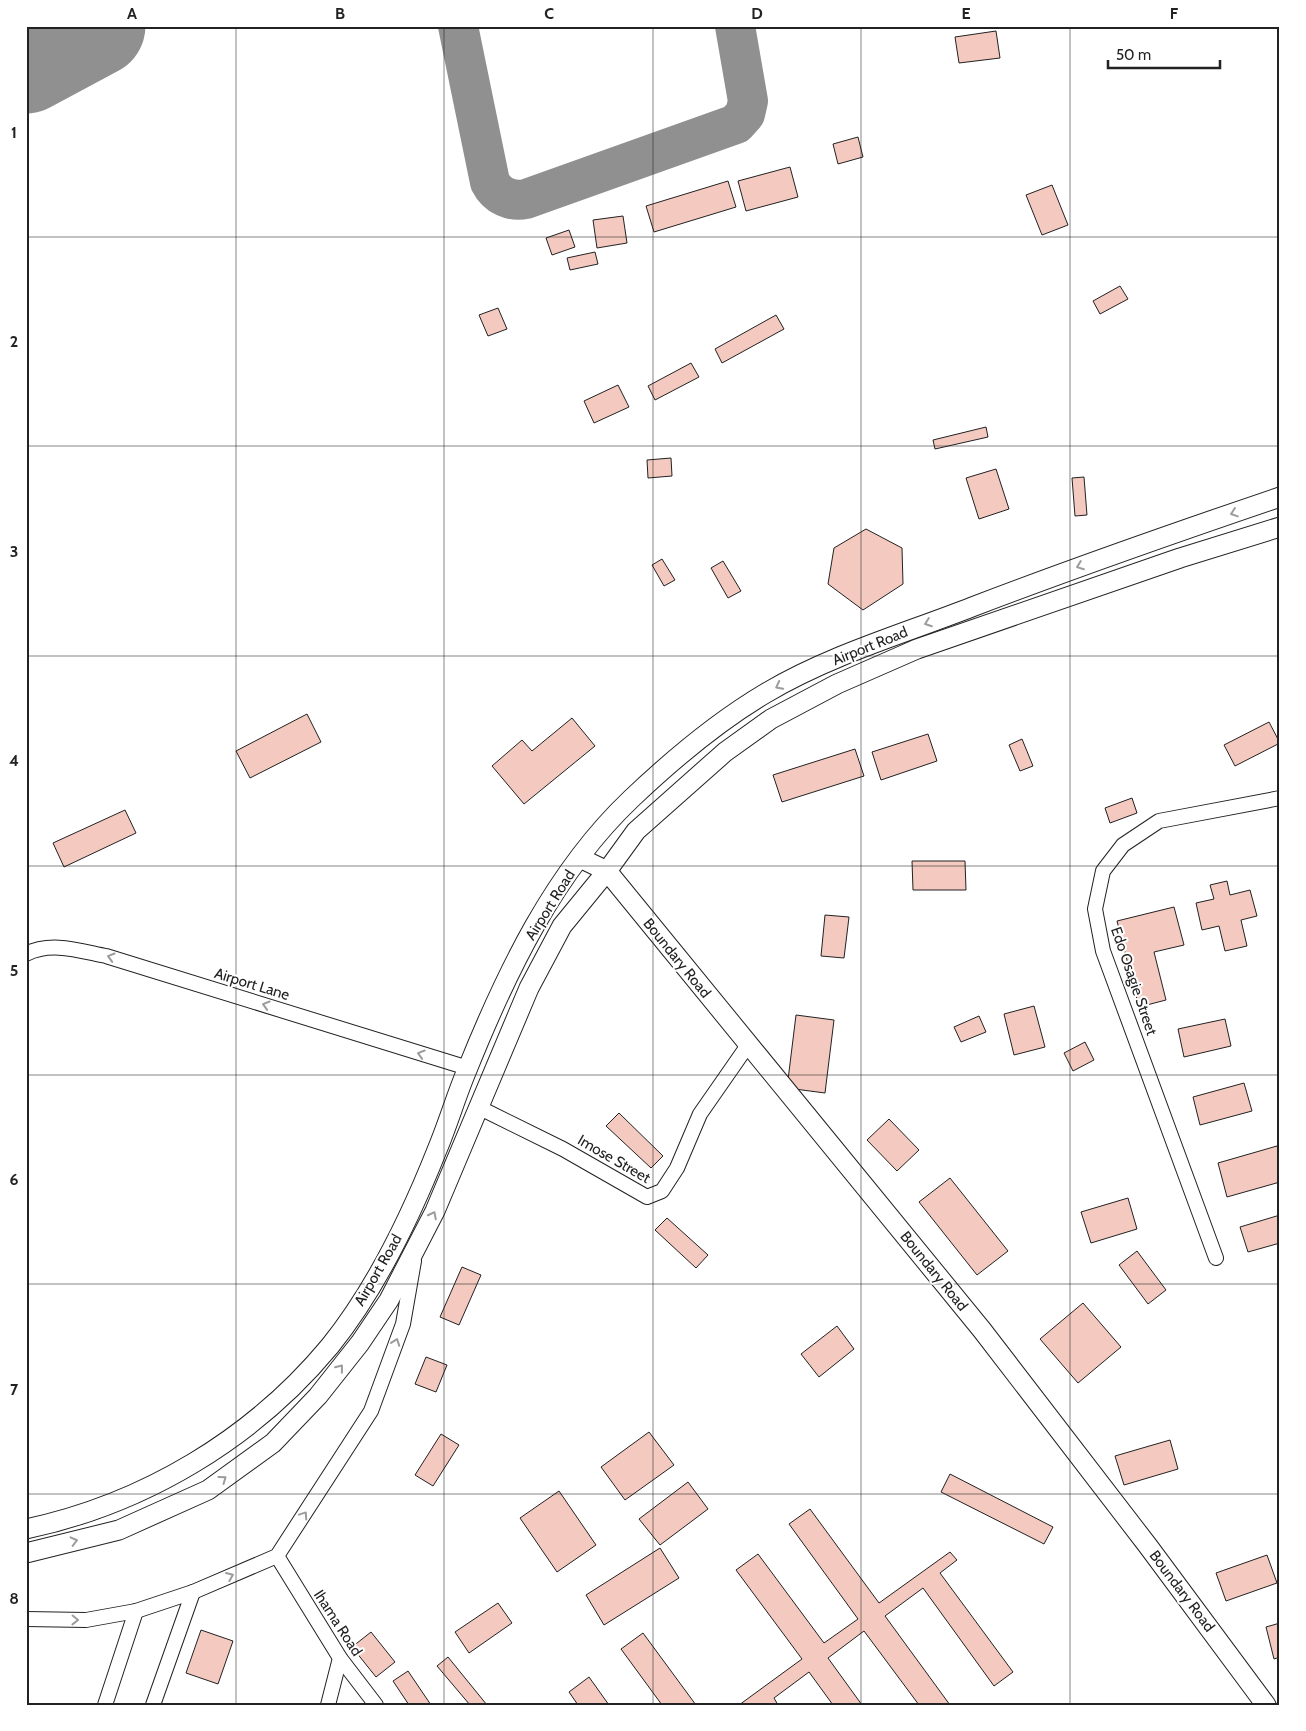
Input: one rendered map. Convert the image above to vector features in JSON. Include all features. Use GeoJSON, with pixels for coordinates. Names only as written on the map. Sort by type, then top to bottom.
{"type":"FeatureCollection","features":[{"type":"Feature","properties":{"kind":"main road","name":"Airport Road"},"geometry":{"type":"LineString","coordinates":[[26,1529],[112,1503],[156,1484],[227,1443],[286,1393],[329,1346],[360,1304],[398,1236],[436,1153],[468,1068],[527,941],[556,890],[595,837],[629,801],[716,726],[766,693],[874,642],[1087,563],[1280,497]]}},
{"type":"Feature","properties":{"kind":"main road","name":"Airport Road"},"geometry":{"type":"LineString","coordinates":[[26,1552],[119,1530],[208,1490],[273,1444],[318,1396],[360,1343],[390,1300],[435,1211],[529,988],[562,926],[607,871],[636,830],[725,752],[771,719],[837,684],[917,649],[1180,558],[1280,527]]}},
{"type":"Feature","properties":{"kind":"main road","name":"Boundary Road"},"geometry":{"type":"LineString","coordinates":[[580,858],[607,871],[748,1046],[866,1186],[982,1330],[1148,1546],[1266,1705]]}},
{"type":"Feature","properties":{"kind":"main road"},"geometry":{"type":"LineString","coordinates":[[398,1236],[416,1248]]}},
{"type":"Feature","properties":{"kind":"street","name":"Edo Osagie Street"},"geometry":{"type":"LineString","coordinates":[[1216,1258],[1103,951],[1095,909],[1103,871],[1123,845],[1159,821],[1280,798]]}},
{"type":"Feature","properties":{"kind":"street","name":"Airport Lane"},"geometry":{"type":"LineString","coordinates":[[26,954],[39,948],[62,947],[106,956],[468,1068]]}},
{"type":"Feature","properties":{"kind":"street","name":"Imose Street"},"geometry":{"type":"LineString","coordinates":[[480,1108],[563,1148],[648,1197],[662,1191],[676,1168],[700,1114],[748,1046]]}},
{"type":"Feature","properties":{"kind":"street"},"geometry":{"type":"LineString","coordinates":[[26,1619],[86,1620],[136,1611],[193,1592],[277,1556],[371,1411],[403,1324],[416,1248]]}},
{"type":"Feature","properties":{"kind":"street","name":"Ihama Road"},"geometry":{"type":"LineString","coordinates":[[277,1556],[340,1658],[376,1705]]}},
{"type":"Feature","properties":{"kind":"street"},"geometry":{"type":"LineString","coordinates":[[154,1705],[193,1592]]}},
{"type":"Feature","properties":{"kind":"street"},"geometry":{"type":"LineString","coordinates":[[105,1705],[136,1611]]}},
{"type":"Feature","properties":{"kind":"street"},"geometry":{"type":"LineString","coordinates":[[328,1705],[340,1658]]}},
{"type":"Feature","properties":{"kind":"building"},"geometry":{"type":"Polygon","coordinates":[[[996,31],[1000,58],[959,63],[955,37],[996,31]]]}},
{"type":"Feature","properties":{"kind":"building"},"geometry":{"type":"Polygon","coordinates":[[[858,137],[863,157],[838,164],[833,144],[858,137]]]}},
{"type":"Feature","properties":{"kind":"building"},"geometry":{"type":"Polygon","coordinates":[[[790,167],[798,197],[746,211],[738,181],[790,167]]]}},
{"type":"Feature","properties":{"kind":"building"},"geometry":{"type":"Polygon","coordinates":[[[728,181],[736,207],[654,232],[646,206],[728,181]]]}},
{"type":"Feature","properties":{"kind":"building"},"geometry":{"type":"Polygon","coordinates":[[[1052,185],[1068,225],[1042,235],[1026,195],[1052,185]]]}},
{"type":"Feature","properties":{"kind":"building"},"geometry":{"type":"Polygon","coordinates":[[[623,216],[627,243],[597,248],[593,220],[623,216]]]}},
{"type":"Feature","properties":{"kind":"building"},"geometry":{"type":"Polygon","coordinates":[[[569,230],[575,247],[552,255],[546,238],[569,230]]]}},
{"type":"Feature","properties":{"kind":"building"},"geometry":{"type":"Polygon","coordinates":[[[595,252],[598,264],[570,270],[567,258],[595,252]]]}},
{"type":"Feature","properties":{"kind":"building"},"geometry":{"type":"Polygon","coordinates":[[[1120,286],[1128,299],[1100,314],[1093,301],[1120,286]]]}},
{"type":"Feature","properties":{"kind":"building"},"geometry":{"type":"Polygon","coordinates":[[[498,308],[507,329],[488,336],[479,315],[498,308]]]}},
{"type":"Feature","properties":{"kind":"building"},"geometry":{"type":"Polygon","coordinates":[[[776,315],[784,329],[722,363],[715,349],[776,315]]]}},
{"type":"Feature","properties":{"kind":"building"},"geometry":{"type":"Polygon","coordinates":[[[691,363],[699,377],[655,400],[648,386],[691,363]]]}},
{"type":"Feature","properties":{"kind":"building"},"geometry":{"type":"Polygon","coordinates":[[[618,385],[629,407],[594,423],[584,401],[618,385]]]}},
{"type":"Feature","properties":{"kind":"building"},"geometry":{"type":"Polygon","coordinates":[[[986,427],[988,437],[935,449],[933,440],[986,427]]]}},
{"type":"Feature","properties":{"kind":"building"},"geometry":{"type":"Polygon","coordinates":[[[671,458],[672,476],[648,478],[647,460],[671,458]]]}},
{"type":"Feature","properties":{"kind":"building"},"geometry":{"type":"Polygon","coordinates":[[[996,469],[1009,509],[979,519],[966,478],[996,469]]]}},
{"type":"Feature","properties":{"kind":"building"},"geometry":{"type":"Polygon","coordinates":[[[1084,477],[1087,515],[1075,516],[1072,478],[1084,477]]]}},
{"type":"Feature","properties":{"kind":"building"},"geometry":{"type":"Polygon","coordinates":[[[866,529],[902,548],[903,584],[863,610],[828,584],[834,548],[866,529]]]}},
{"type":"Feature","properties":{"kind":"building"},"geometry":{"type":"Polygon","coordinates":[[[662,559],[675,580],[664,586],[652,565],[662,559]]]}},
{"type":"Feature","properties":{"kind":"building"},"geometry":{"type":"Polygon","coordinates":[[[723,561],[741,591],[728,598],[711,568],[723,561]]]}},
{"type":"Feature","properties":{"kind":"building"},"geometry":{"type":"Polygon","coordinates":[[[307,714],[321,742],[250,778],[236,751],[307,714]]]}},
{"type":"Feature","properties":{"kind":"building"},"geometry":{"type":"Polygon","coordinates":[[[572,718],[595,746],[524,804],[492,766],[522,740],[532,751],[572,718]]]}},
{"type":"Feature","properties":{"kind":"building"},"geometry":{"type":"Polygon","coordinates":[[[1269,722],[1280,743],[1235,766],[1224,745],[1269,722]]]}},
{"type":"Feature","properties":{"kind":"building"},"geometry":{"type":"Polygon","coordinates":[[[928,734],[937,761],[881,780],[872,752],[928,734]]]}},
{"type":"Feature","properties":{"kind":"building"},"geometry":{"type":"Polygon","coordinates":[[[1022,739],[1033,766],[1020,771],[1009,745],[1022,739]]]}},
{"type":"Feature","properties":{"kind":"building"},"geometry":{"type":"Polygon","coordinates":[[[855,749],[864,776],[782,802],[773,775],[855,749]]]}},
{"type":"Feature","properties":{"kind":"building"},"geometry":{"type":"Polygon","coordinates":[[[1132,798],[1137,813],[1110,823],[1105,808],[1132,798]]]}},
{"type":"Feature","properties":{"kind":"building"},"geometry":{"type":"Polygon","coordinates":[[[125,810],[136,833],[64,867],[53,843],[125,810]]]}},
{"type":"Feature","properties":{"kind":"building"},"geometry":{"type":"Polygon","coordinates":[[[912,861],[965,861],[966,890],[913,890],[912,861]]]}},
{"type":"Feature","properties":{"kind":"building"},"geometry":{"type":"Polygon","coordinates":[[[1227,881],[1230,895],[1250,890],[1257,916],[1241,920],[1247,946],[1225,951],[1219,926],[1202,930],[1196,903],[1214,899],[1210,885],[1227,881]]]}},
{"type":"Feature","properties":{"kind":"building"},"geometry":{"type":"Polygon","coordinates":[[[1174,907],[1184,945],[1154,952],[1166,1000],[1139,1007],[1117,921],[1174,907]]]}},
{"type":"Feature","properties":{"kind":"building"},"geometry":{"type":"Polygon","coordinates":[[[825,915],[849,917],[844,958],[821,956],[825,915]]]}},
{"type":"Feature","properties":{"kind":"building"},"geometry":{"type":"Polygon","coordinates":[[[1034,1006],[1045,1047],[1014,1055],[1004,1014],[1034,1006]]]}},
{"type":"Feature","properties":{"kind":"building"},"geometry":{"type":"Polygon","coordinates":[[[796,1015],[834,1020],[825,1093],[787,1088],[796,1015]]]}},
{"type":"Feature","properties":{"kind":"building"},"geometry":{"type":"Polygon","coordinates":[[[979,1016],[986,1032],[961,1042],[954,1027],[979,1016]]]}},
{"type":"Feature","properties":{"kind":"building"},"geometry":{"type":"Polygon","coordinates":[[[1225,1019],[1231,1046],[1184,1057],[1178,1029],[1225,1019]]]}},
{"type":"Feature","properties":{"kind":"building"},"geometry":{"type":"Polygon","coordinates":[[[1085,1042],[1094,1060],[1073,1071],[1064,1053],[1085,1042]]]}},
{"type":"Feature","properties":{"kind":"building"},"geometry":{"type":"Polygon","coordinates":[[[1244,1083],[1252,1111],[1200,1125],[1193,1097],[1244,1083]]]}},
{"type":"Feature","properties":{"kind":"building"},"geometry":{"type":"Polygon","coordinates":[[[619,1113],[663,1156],[651,1168],[606,1126],[619,1113]]]}},
{"type":"Feature","properties":{"kind":"building"},"geometry":{"type":"Polygon","coordinates":[[[889,1119],[919,1150],[897,1171],[867,1140],[889,1119]]]}},
{"type":"Feature","properties":{"kind":"building"},"geometry":{"type":"Polygon","coordinates":[[[1277,1146],[1280,1156],[1280,1182],[1227,1197],[1218,1163],[1277,1146]]]}},
{"type":"Feature","properties":{"kind":"building"},"geometry":{"type":"Polygon","coordinates":[[[950,1178],[1008,1251],[977,1275],[919,1202],[950,1178]]]}},
{"type":"Feature","properties":{"kind":"building"},"geometry":{"type":"Polygon","coordinates":[[[1128,1198],[1137,1229],[1091,1243],[1081,1212],[1128,1198]]]}},
{"type":"Feature","properties":{"kind":"building"},"geometry":{"type":"Polygon","coordinates":[[[1280,1215],[1280,1243],[1248,1252],[1240,1227],[1280,1215]]]}},
{"type":"Feature","properties":{"kind":"building"},"geometry":{"type":"Polygon","coordinates":[[[667,1218],[708,1255],[696,1268],[655,1230],[667,1218]]]}},
{"type":"Feature","properties":{"kind":"building"},"geometry":{"type":"Polygon","coordinates":[[[1137,1251],[1166,1290],[1148,1304],[1119,1265],[1137,1251]]]}},
{"type":"Feature","properties":{"kind":"building"},"geometry":{"type":"Polygon","coordinates":[[[462,1267],[481,1275],[459,1325],[440,1317],[462,1267]]]}},
{"type":"Feature","properties":{"kind":"building"},"geometry":{"type":"Polygon","coordinates":[[[1083,1303],[1121,1347],[1078,1383],[1040,1339],[1083,1303]]]}},
{"type":"Feature","properties":{"kind":"building"},"geometry":{"type":"Polygon","coordinates":[[[837,1326],[854,1349],[819,1377],[801,1354],[837,1326]]]}},
{"type":"Feature","properties":{"kind":"building"},"geometry":{"type":"Polygon","coordinates":[[[426,1357],[447,1365],[436,1392],[415,1384],[426,1357]]]}},
{"type":"Feature","properties":{"kind":"building"},"geometry":{"type":"Polygon","coordinates":[[[649,1432],[674,1465],[625,1500],[601,1467],[649,1432]]]}},
{"type":"Feature","properties":{"kind":"building"},"geometry":{"type":"Polygon","coordinates":[[[441,1434],[459,1445],[433,1486],[415,1475],[441,1434]]]}},
{"type":"Feature","properties":{"kind":"building"},"geometry":{"type":"Polygon","coordinates":[[[1170,1440],[1178,1469],[1124,1485],[1115,1456],[1170,1440]]]}},
{"type":"Feature","properties":{"kind":"building"},"geometry":{"type":"Polygon","coordinates":[[[950,1474],[1053,1527],[1044,1544],[941,1492],[950,1474]]]}},
{"type":"Feature","properties":{"kind":"building"},"geometry":{"type":"Polygon","coordinates":[[[688,1482],[708,1509],[660,1545],[639,1519],[688,1482]]]}},
{"type":"Feature","properties":{"kind":"building"},"geometry":{"type":"Polygon","coordinates":[[[559,1491],[596,1545],[557,1572],[520,1518],[559,1491]]]}},
{"type":"Feature","properties":{"kind":"building"},"geometry":{"type":"Polygon","coordinates":[[[810,1509],[879,1603],[950,1552],[957,1560],[940,1573],[1013,1672],[994,1686],[923,1588],[885,1616],[950,1705],[919,1705],[864,1631],[828,1658],[862,1705],[833,1705],[809,1672],[774,1698],[778,1705],[739,1705],[802,1659],[736,1570],[758,1554],[824,1643],[858,1619],[789,1524],[810,1509]]]}},
{"type":"Feature","properties":{"kind":"building"},"geometry":{"type":"Polygon","coordinates":[[[660,1548],[679,1578],[604,1625],[586,1595],[660,1548]]]}},
{"type":"Feature","properties":{"kind":"building"},"geometry":{"type":"Polygon","coordinates":[[[1267,1555],[1277,1583],[1226,1601],[1216,1573],[1267,1555]]]}},
{"type":"Feature","properties":{"kind":"building"},"geometry":{"type":"Polygon","coordinates":[[[498,1603],[512,1623],[469,1653],[455,1632],[498,1603]]]}},
{"type":"Feature","properties":{"kind":"building"},"geometry":{"type":"Polygon","coordinates":[[[1280,1623],[1280,1657],[1274,1659],[1266,1627],[1280,1623]]]}},
{"type":"Feature","properties":{"kind":"building"},"geometry":{"type":"Polygon","coordinates":[[[201,1630],[233,1641],[218,1684],[186,1673],[201,1630]]]}},
{"type":"Feature","properties":{"kind":"building"},"geometry":{"type":"Polygon","coordinates":[[[371,1632],[395,1662],[376,1677],[352,1647],[371,1632]]]}},
{"type":"Feature","properties":{"kind":"building"},"geometry":{"type":"Polygon","coordinates":[[[643,1633],[696,1705],[662,1705],[621,1649],[643,1633]]]}},
{"type":"Feature","properties":{"kind":"building"},"geometry":{"type":"Polygon","coordinates":[[[448,1657],[487,1705],[470,1705],[437,1666],[448,1657]]]}},
{"type":"Feature","properties":{"kind":"building"},"geometry":{"type":"Polygon","coordinates":[[[408,1671],[431,1705],[409,1705],[393,1681],[408,1671]]]}},
{"type":"Feature","properties":{"kind":"building"},"geometry":{"type":"Polygon","coordinates":[[[589,1677],[609,1705],[578,1705],[569,1692],[589,1677]]]}},
{"type":"Feature","properties":{"kind":"taxiway"},"geometry":{"type":"LineString","coordinates":[[458,26],[490,182],[496,191],[505,197],[515,200],[526,199],[736,124],[745,114],[748,101],[735,26]]}},
{"type":"Feature","properties":{"kind":"runway"},"geometry":{"type":"LineString","coordinates":[[26,63],[95,26]]}}]}
